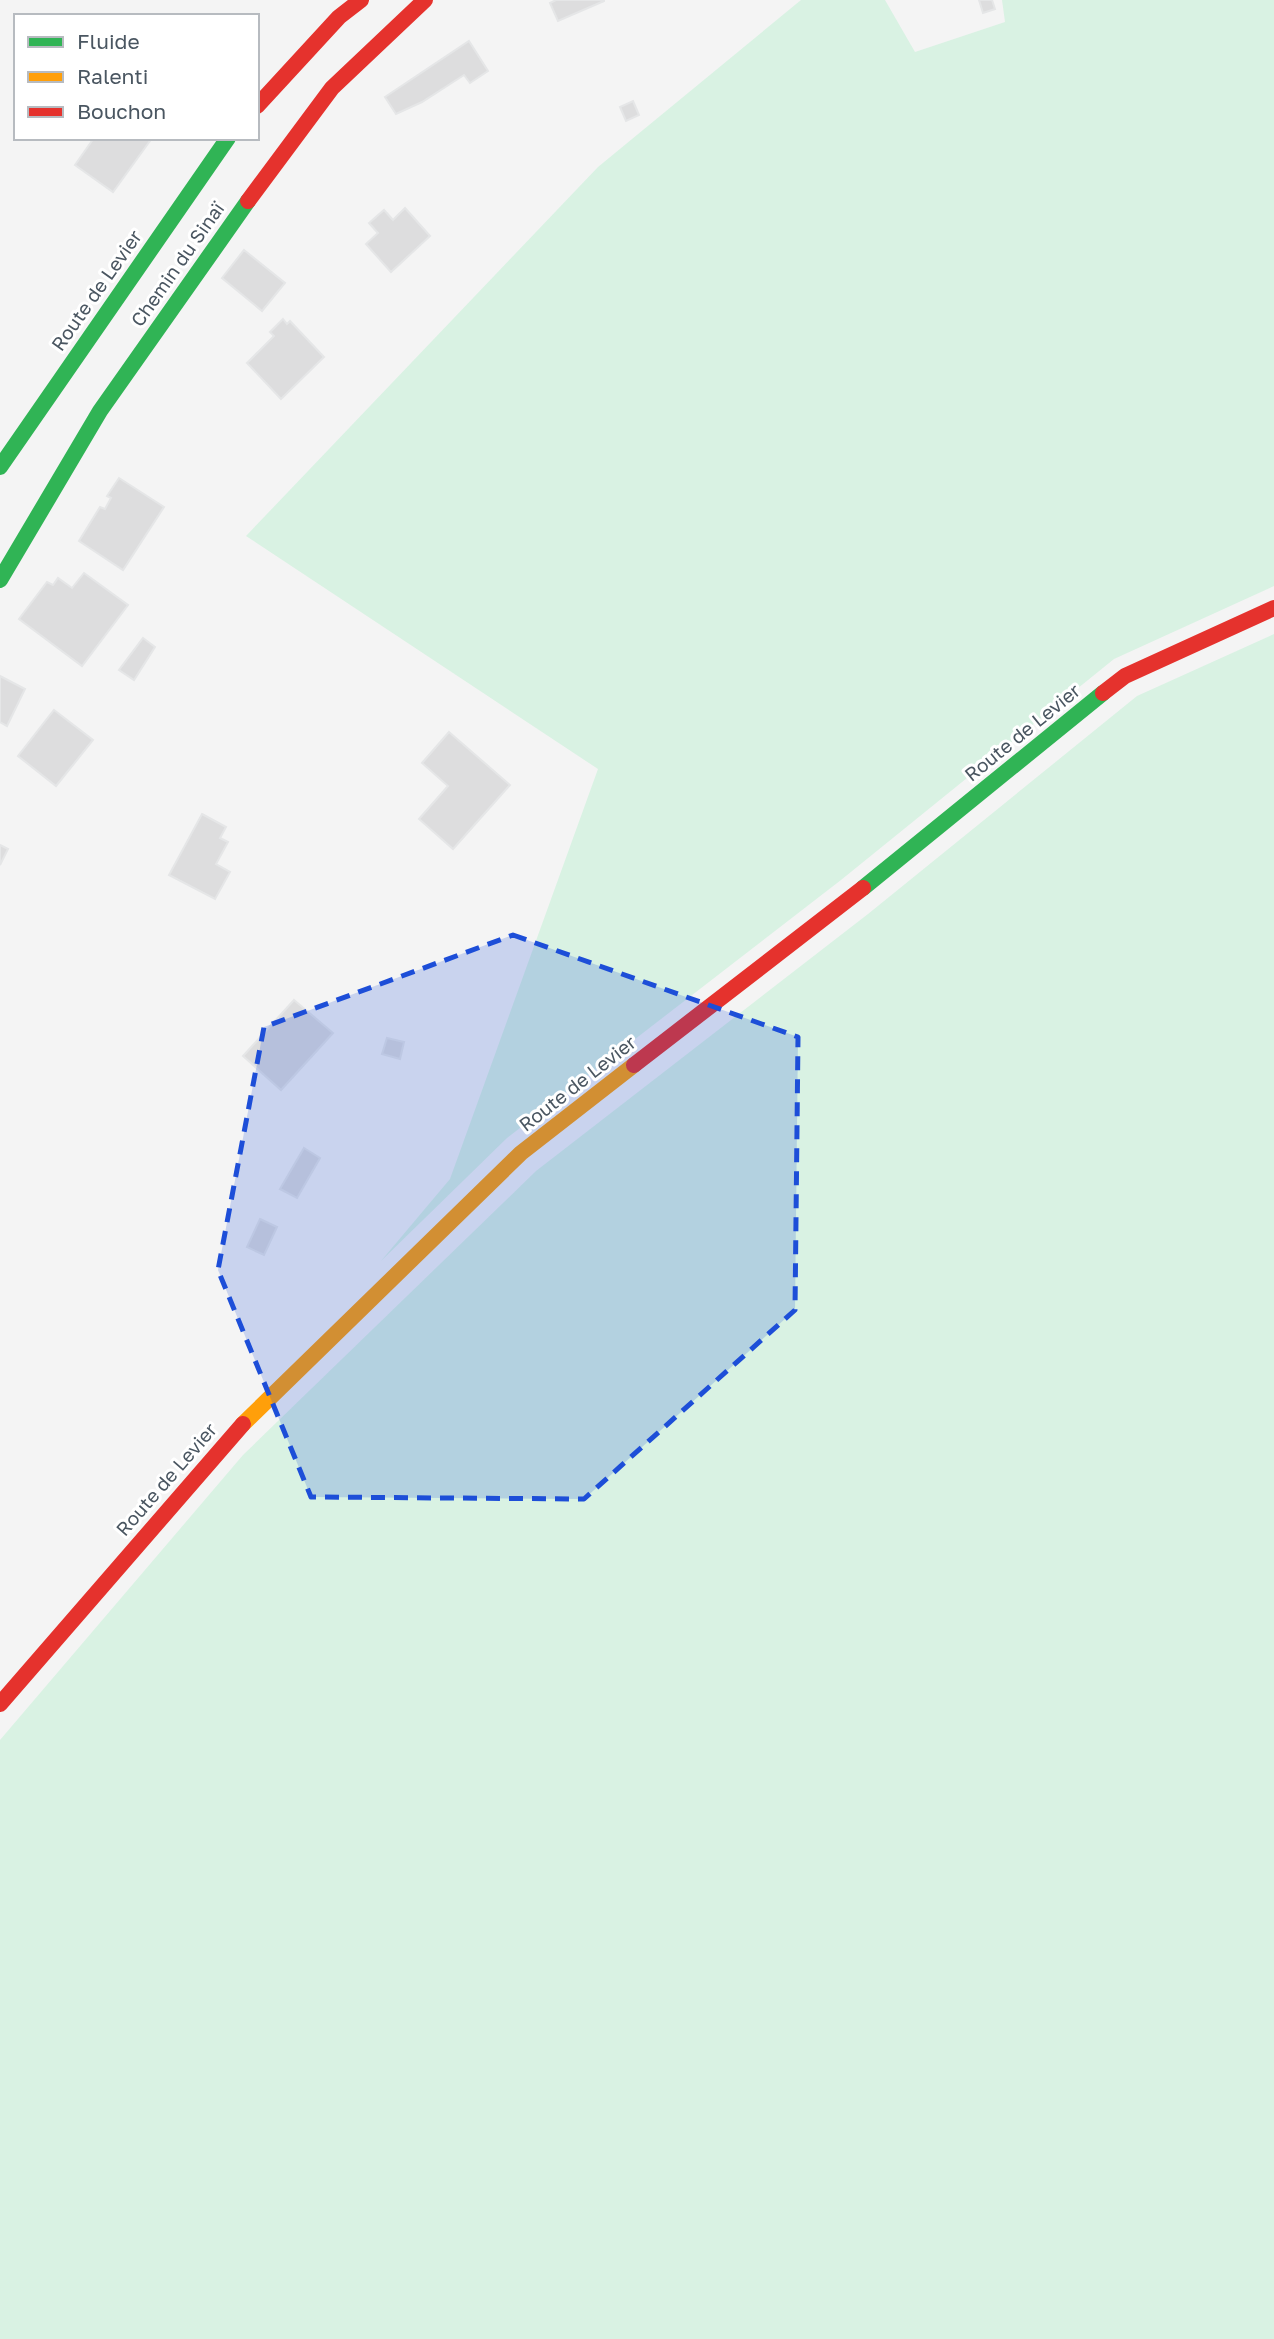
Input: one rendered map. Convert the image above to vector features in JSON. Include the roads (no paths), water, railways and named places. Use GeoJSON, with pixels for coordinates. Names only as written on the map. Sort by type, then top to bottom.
{"type":"FeatureCollection","features":[{"type":"Feature","properties":{"kind":"street"},"geometry":{"type":"LineString","coordinates":[[259,104],[339,17],[361,0]]}},
{"type":"Feature","properties":{"kind":"street","name":"Chemin du Sinaï"},"geometry":{"type":"LineString","coordinates":[[0,580],[100,411],[225,232],[332,88],[425,0]]}},
{"type":"Feature","properties":{"kind":"street","name":"Route de Levier"},"geometry":{"type":"LineString","coordinates":[[0,467],[227,140]]}},
{"type":"Feature","properties":{"kind":"street","name":"Route de Levier"},"geometry":{"type":"LineString","coordinates":[[0,1704],[227,1439],[521,1153],[853,896],[1125,676],[1274,608]]}}]}
